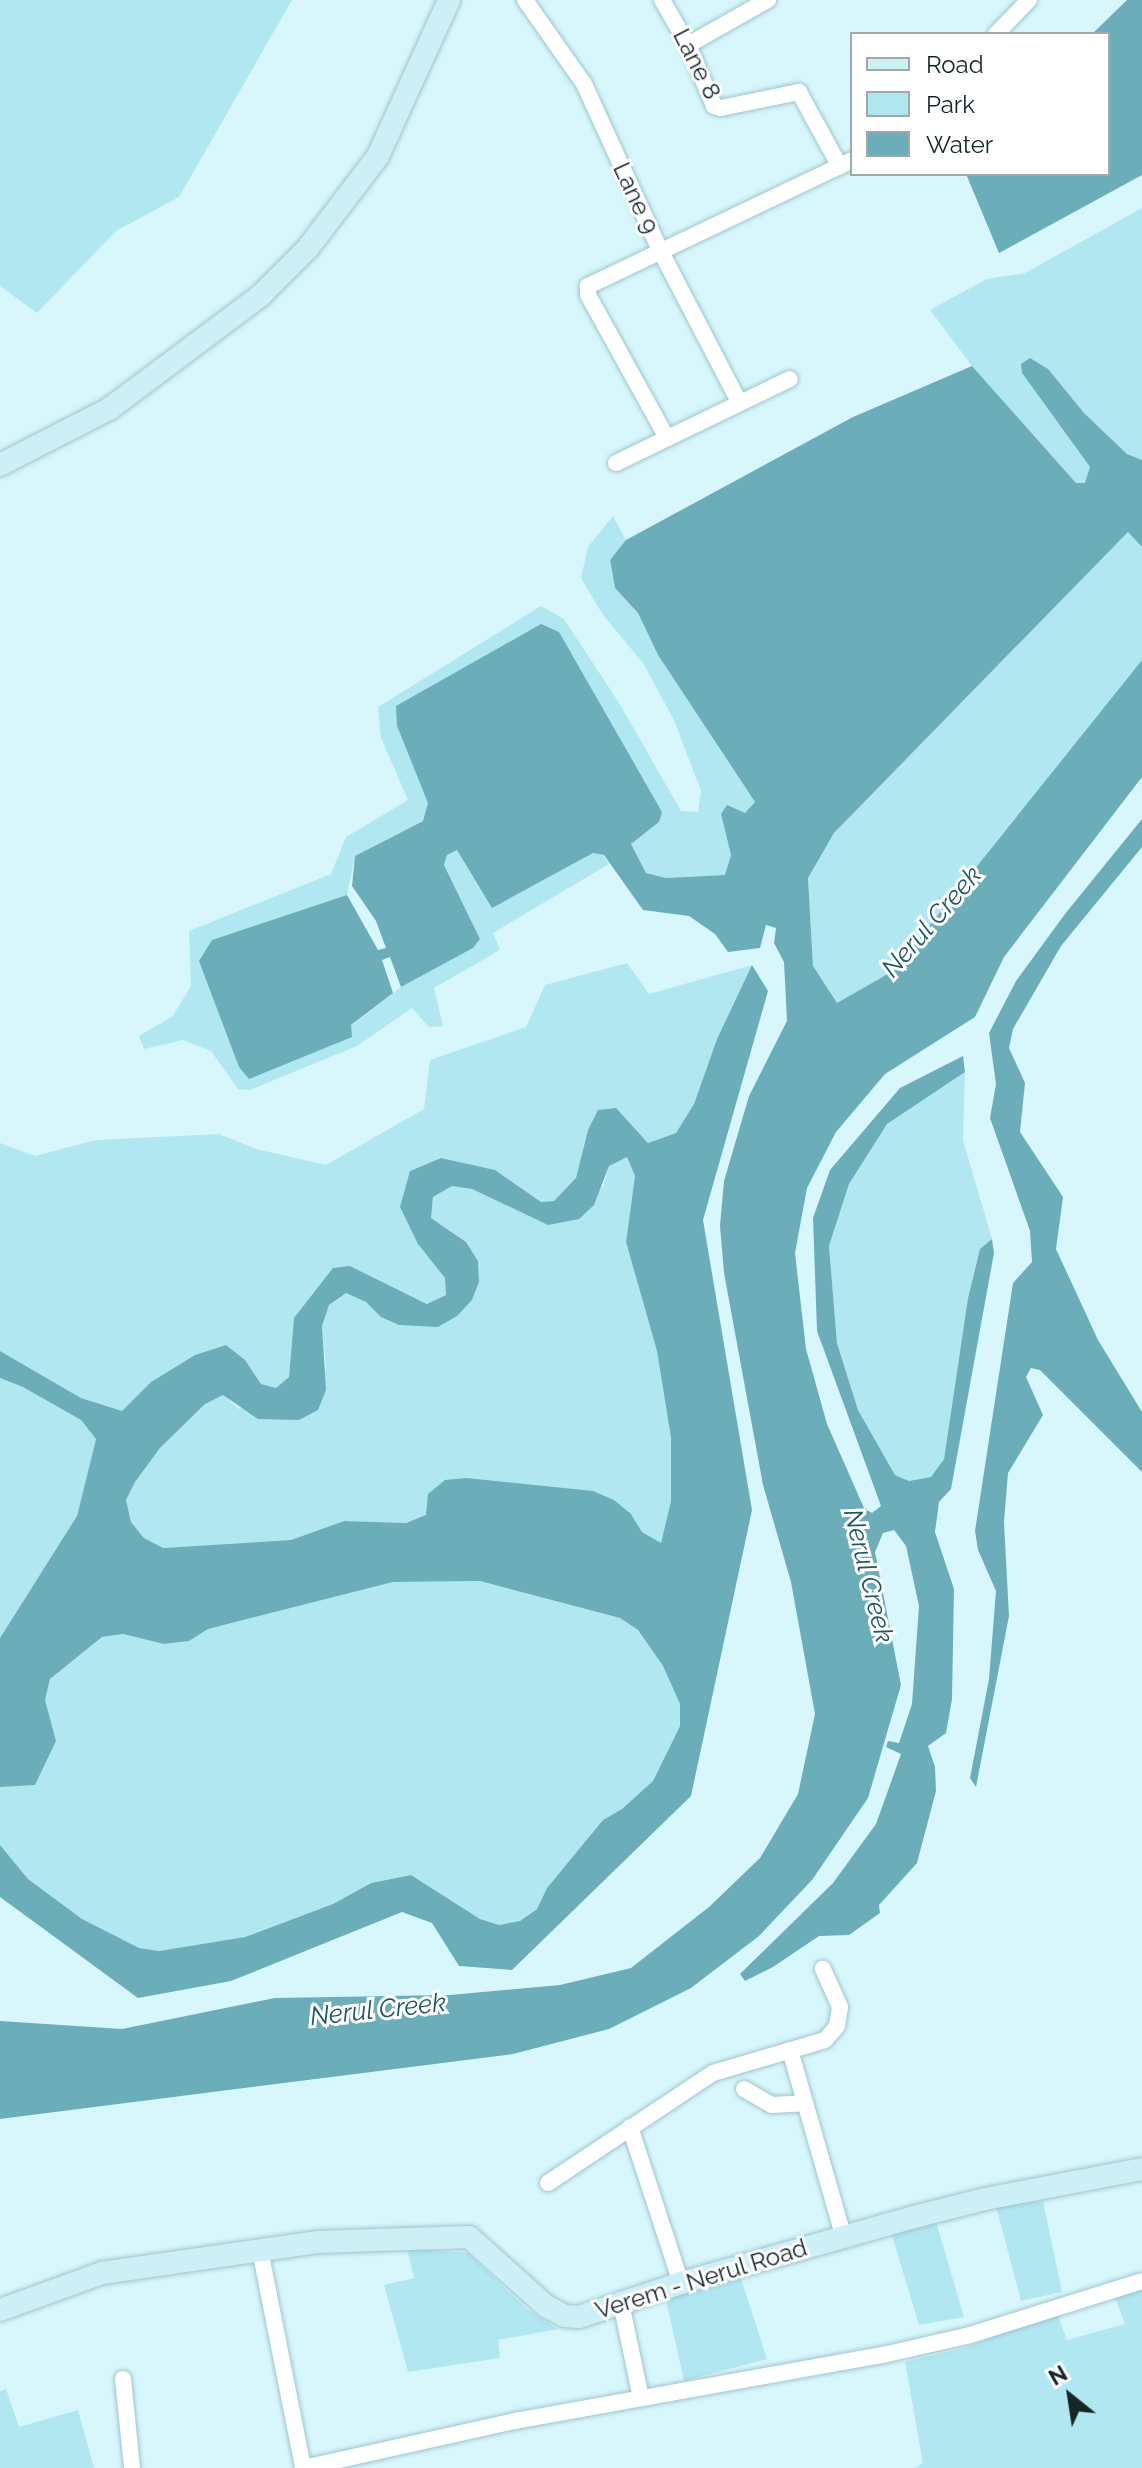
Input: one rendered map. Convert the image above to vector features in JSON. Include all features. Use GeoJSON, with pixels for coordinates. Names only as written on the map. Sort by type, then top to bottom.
{"type":"FeatureCollection","features":[{"type":"Feature","properties":{"kind":"main road"},"geometry":{"type":"LineString","coordinates":[[0,465],[109,409],[260,296],[308,248],[378,156],[449,0]]}},
{"type":"Feature","properties":{"kind":"main road","name":"Verem - Nerul Road"},"geometry":{"type":"LineString","coordinates":[[0,2310],[102,2273],[317,2242],[469,2237],[537,2299],[560,2314],[579,2317],[843,2235],[985,2199],[1142,2169]]}},
{"type":"Feature","properties":{"kind":"street","name":"Lane 9"},"geometry":{"type":"LineString","coordinates":[[525,0],[584,84],[660,250],[739,402]]}},
{"type":"Feature","properties":{"kind":"street","name":"Lane 8"},"geometry":{"type":"LineString","coordinates":[[662,0],[688,45],[714,106],[721,108],[796,91],[803,94],[846,164]]}},
{"type":"Feature","properties":{"kind":"street"},"geometry":{"type":"LineString","coordinates":[[688,45],[768,0]]}},
{"type":"Feature","properties":{"kind":"street"},"geometry":{"type":"LineString","coordinates":[[998,32],[1029,0]]}},
{"type":"Feature","properties":{"kind":"street"},"geometry":{"type":"LineString","coordinates":[[667,438],[587,290],[593,282],[846,164]]}},
{"type":"Feature","properties":{"kind":"street"},"geometry":{"type":"LineString","coordinates":[[616,463],[790,379]]}},
{"type":"Feature","properties":{"kind":"street"},"geometry":{"type":"LineString","coordinates":[[548,2183],[713,2073],[825,2040],[837,2026],[840,2007],[823,1969]]}},
{"type":"Feature","properties":{"kind":"street"},"geometry":{"type":"LineString","coordinates":[[790,2050],[843,2235]]}},
{"type":"Feature","properties":{"kind":"street"},"geometry":{"type":"LineString","coordinates":[[744,2089],[772,2105],[805,2103]]}},
{"type":"Feature","properties":{"kind":"street"},"geometry":{"type":"LineString","coordinates":[[630,2127],[681,2283]]}},
{"type":"Feature","properties":{"kind":"street"},"geometry":{"type":"LineString","coordinates":[[260,2250],[303,2468],[515,2421],[790,2374],[970,2335],[1142,2281]]}},
{"type":"Feature","properties":{"kind":"street"},"geometry":{"type":"LineString","coordinates":[[621,2303],[641,2398]]}},
{"type":"Feature","properties":{"kind":"street"},"geometry":{"type":"LineString","coordinates":[[123,2379],[132,2468]]}},
{"type":"Feature","properties":{"kind":"green space"},"geometry":{"type":"Polygon","coordinates":[[[0,0],[292,0],[179,197],[116,231],[37,313],[0,286],[0,0]]]}},
{"type":"Feature","properties":{"kind":"green space"},"geometry":{"type":"Polygon","coordinates":[[[1142,208],[1142,460],[1127,454],[1084,413],[1022,373],[1090,467],[1086,483],[1076,483],[972,366],[930,310],[987,279],[1025,273],[1142,208]]]}},
{"type":"Feature","properties":{"kind":"green space"},"geometry":{"type":"Polygon","coordinates":[[[613,516],[626,540],[610,560],[615,588],[638,613],[658,655],[755,802],[745,813],[721,813],[731,855],[726,875],[666,878],[646,873],[631,844],[659,822],[397,726],[429,803],[424,820],[355,856],[347,895],[212,940],[351,1026],[401,987],[473,948],[480,939],[444,865],[447,855],[457,850],[493,907],[593,853],[603,855],[609,864],[493,933],[500,950],[434,988],[443,1026],[429,1027],[412,1008],[357,1046],[250,1090],[238,1089],[211,1051],[183,1040],[144,1049],[139,1036],[173,1016],[191,986],[189,931],[331,874],[346,837],[408,800],[381,738],[378,707],[541,606],[564,619],[621,706],[681,811],[698,812],[701,791],[674,720],[643,663],[603,615],[581,578],[588,547],[613,516]]]}},
{"type":"Feature","properties":{"kind":"green space"},"geometry":{"type":"Polygon","coordinates":[[[1129,531],[1142,547],[1142,660],[893,971],[836,1004],[813,966],[808,878],[834,833],[1129,531]]]}},
{"type":"Feature","properties":{"kind":"green space"},"geometry":{"type":"Polygon","coordinates":[[[627,963],[649,994],[752,965],[717,1039],[694,1104],[676,1133],[648,1143],[616,1109],[588,1130],[576,1179],[554,1201],[541,1202],[495,1170],[441,1158],[410,1171],[418,1244],[445,1278],[446,1295],[428,1304],[350,1266],[294,1318],[289,1377],[276,1388],[261,1384],[245,1361],[226,1345],[195,1355],[151,1382],[122,1411],[81,1398],[0,1351],[0,1143],[35,1156],[96,1140],[219,1134],[256,1149],[326,1165],[424,1109],[430,1060],[526,1027],[545,985],[627,963]]]}},
{"type":"Feature","properties":{"kind":"green space"},"geometry":{"type":"Polygon","coordinates":[[[965,1072],[963,1140],[992,1239],[980,1249],[968,1298],[944,1459],[931,1477],[909,1481],[895,1475],[858,1410],[837,1343],[829,1246],[849,1184],[887,1123],[965,1072]]]}},
{"type":"Feature","properties":{"kind":"green space"},"geometry":{"type":"Polygon","coordinates":[[[627,1156],[635,1176],[626,1242],[657,1351],[671,1438],[671,1501],[661,1544],[642,1532],[631,1514],[426,1516],[405,1523],[344,1521],[291,1540],[163,1548],[144,1538],[131,1522],[126,1500],[135,1482],[160,1448],[205,1404],[223,1394],[239,1409],[326,1369],[322,1326],[329,1305],[346,1293],[366,1302],[381,1316],[472,1300],[479,1282],[478,1261],[466,1242],[431,1218],[433,1197],[452,1186],[472,1189],[548,1225],[603,1187],[609,1166],[627,1156]]]}},
{"type":"Feature","properties":{"kind":"green space"},"geometry":{"type":"Polygon","coordinates":[[[0,1378],[23,1387],[81,1420],[96,1439],[77,1516],[0,1638],[0,1378]]]}},
{"type":"Feature","properties":{"kind":"green space"},"geometry":{"type":"Polygon","coordinates":[[[480,1581],[620,1618],[638,1630],[663,1666],[680,1704],[680,1726],[653,1781],[622,1809],[603,1820],[547,1888],[537,1909],[520,1921],[499,1925],[480,1919],[411,1875],[370,1883],[333,1904],[245,1937],[159,1951],[138,1948],[82,1919],[28,1879],[0,1845],[0,1787],[35,1784],[56,1741],[45,1700],[50,1679],[102,1637],[123,1634],[165,1644],[189,1641],[208,1629],[393,1582],[480,1581]]]}},
{"type":"Feature","properties":{"kind":"green space"},"geometry":{"type":"Polygon","coordinates":[[[1043,2201],[1062,2292],[1021,2301],[996,2206],[1043,2201]]]}},
{"type":"Feature","properties":{"kind":"green space"},"geometry":{"type":"Polygon","coordinates":[[[935,2218],[964,2317],[919,2325],[890,2229],[935,2218]]]}},
{"type":"Feature","properties":{"kind":"green space"},"geometry":{"type":"Polygon","coordinates":[[[407,2248],[468,2253],[528,2310],[558,2329],[498,2340],[500,2358],[408,2372],[384,2285],[414,2278],[407,2248]]]}},
{"type":"Feature","properties":{"kind":"green space"},"geometry":{"type":"Polygon","coordinates":[[[740,2275],[767,2359],[684,2381],[666,2300],[740,2275]]]}},
{"type":"Feature","properties":{"kind":"green space"},"geometry":{"type":"Polygon","coordinates":[[[1142,2285],[1142,2468],[915,2468],[923,2463],[905,2362],[968,2347],[1056,2311],[1067,2340],[1125,2324],[1113,2292],[1142,2285]]]}},
{"type":"Feature","properties":{"kind":"green space"},"geometry":{"type":"Polygon","coordinates":[[[6,2389],[19,2427],[78,2410],[94,2468],[0,2468],[0,2391],[6,2389]]]}},
{"type":"Feature","properties":{"kind":"water"},"geometry":{"type":"Polygon","coordinates":[[[1127,0],[1142,0],[1142,175],[999,253],[967,176],[1110,176],[1110,32],[1094,32],[1127,0]]]}},
{"type":"Feature","properties":{"kind":"water","name":"Nerul Creek"},"geometry":{"type":"Polygon","coordinates":[[[1030,358],[1048,369],[1084,413],[1127,454],[1142,460],[1142,547],[1128,532],[834,833],[808,878],[813,966],[837,1003],[893,971],[1142,660],[1142,777],[1004,957],[975,1017],[885,1074],[836,1132],[807,1188],[795,1253],[806,1349],[827,1424],[864,1508],[872,1513],[881,1506],[817,1331],[813,1218],[830,1170],[900,1088],[963,1056],[965,1072],[887,1124],[849,1184],[829,1246],[837,1343],[858,1410],[895,1475],[909,1481],[931,1477],[944,1459],[968,1298],[980,1249],[992,1239],[994,1253],[951,1489],[939,1502],[935,1532],[954,1589],[952,1699],[946,1733],[928,1746],[935,1767],[936,1791],[917,1863],[879,1905],[880,1913],[849,1935],[819,1936],[773,1967],[745,1981],[740,1974],[833,1883],[876,1824],[901,1754],[886,1747],[888,1741],[899,1743],[912,1704],[919,1606],[906,1546],[894,1530],[883,1533],[875,1552],[901,1685],[868,1798],[812,1880],[759,1936],[691,1988],[609,2029],[513,2054],[0,2119],[0,2021],[122,2029],[275,1998],[450,1995],[560,1985],[631,1968],[709,1907],[760,1858],[798,1794],[815,1714],[791,1582],[763,1485],[724,1273],[720,1226],[724,1181],[749,1096],[787,1021],[784,962],[774,943],[776,928],[766,925],[760,948],[728,952],[715,934],[689,916],[643,910],[604,855],[593,853],[492,908],[457,850],[447,855],[444,865],[480,939],[473,948],[401,987],[390,957],[382,960],[393,993],[351,1025],[352,1037],[249,1079],[239,1067],[199,961],[212,940],[347,895],[378,950],[386,948],[376,921],[352,886],[355,856],[423,821],[428,803],[397,726],[396,706],[541,624],[559,632],[662,812],[659,822],[631,844],[646,873],[666,878],[725,875],[731,855],[721,814],[727,805],[745,813],[755,802],[658,655],[638,613],[615,588],[610,560],[626,540],[853,417],[972,366],[1076,483],[1085,483],[1090,467],[1022,373],[1021,364],[1030,358]]]}},
{"type":"Feature","properties":{"kind":"water"},"geometry":{"type":"Polygon","coordinates":[[[1142,819],[1142,847],[1061,946],[1013,1029],[1009,1048],[1025,1083],[1020,1132],[1063,1197],[1056,1249],[1098,1340],[1142,1412],[1142,1472],[1040,1370],[1031,1368],[1026,1377],[1043,1415],[1008,1473],[1004,1522],[1009,1616],[976,1787],[970,1778],[989,1679],[996,1591],[978,1550],[975,1531],[1013,1283],[1032,1262],[1030,1231],[990,1118],[996,1084],[989,1033],[1016,981],[1065,914],[1142,819]]]}},
{"type":"Feature","properties":{"kind":"water"},"geometry":{"type":"Polygon","coordinates":[[[752,965],[768,991],[703,1220],[752,1510],[691,1796],[512,1970],[459,1966],[432,1923],[402,1912],[231,1981],[138,1998],[0,1897],[0,1845],[28,1879],[82,1919],[139,1948],[159,1951],[245,1937],[333,1904],[371,1883],[411,1875],[480,1919],[499,1925],[520,1921],[537,1909],[547,1888],[603,1820],[622,1809],[653,1781],[680,1726],[680,1704],[663,1666],[638,1630],[620,1618],[480,1581],[393,1582],[208,1629],[189,1641],[164,1644],[123,1634],[102,1637],[50,1679],[45,1700],[56,1741],[35,1785],[0,1787],[0,1638],[77,1516],[96,1439],[81,1420],[23,1387],[0,1378],[0,1351],[81,1398],[122,1411],[151,1382],[195,1355],[226,1345],[245,1360],[261,1384],[276,1388],[289,1377],[294,1318],[333,1268],[350,1266],[427,1304],[446,1295],[445,1278],[418,1244],[400,1207],[410,1171],[441,1158],[495,1170],[541,1202],[554,1201],[576,1178],[588,1130],[598,1110],[616,1108],[648,1143],[676,1133],[694,1104],[717,1039],[752,965]],[[627,1157],[609,1166],[594,1205],[579,1219],[548,1225],[472,1189],[452,1186],[433,1197],[431,1218],[466,1242],[478,1261],[479,1282],[472,1300],[457,1316],[438,1327],[399,1325],[381,1317],[366,1302],[346,1293],[329,1305],[322,1326],[326,1390],[318,1410],[299,1420],[258,1419],[223,1395],[205,1404],[160,1448],[135,1482],[126,1500],[131,1522],[144,1538],[163,1548],[291,1540],[344,1521],[406,1523],[426,1515],[428,1494],[445,1480],[466,1478],[593,1491],[614,1500],[631,1514],[642,1532],[661,1543],[671,1501],[671,1438],[657,1351],[626,1242],[635,1176],[627,1157]]]}}]}
